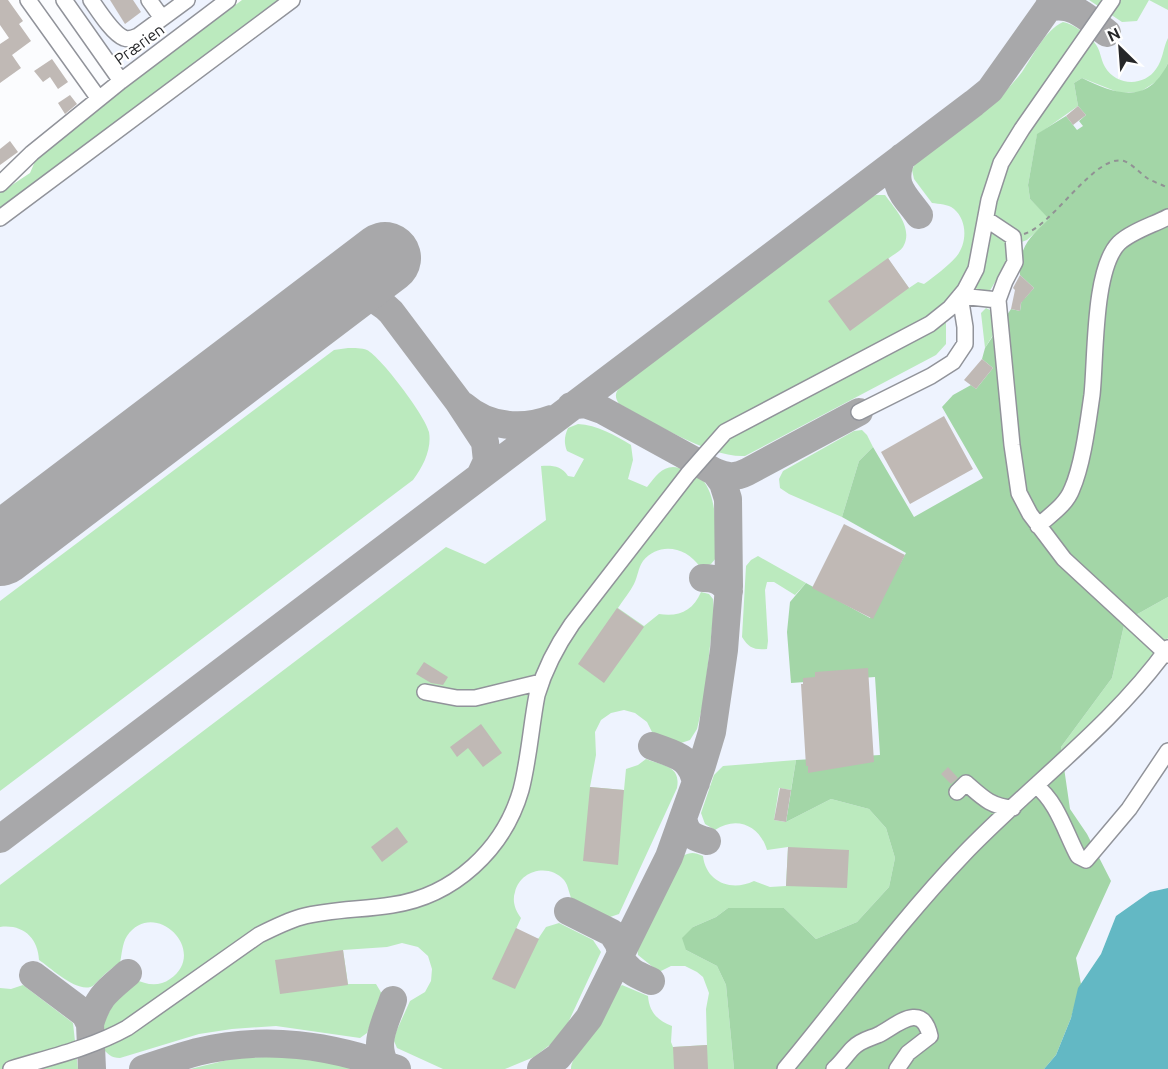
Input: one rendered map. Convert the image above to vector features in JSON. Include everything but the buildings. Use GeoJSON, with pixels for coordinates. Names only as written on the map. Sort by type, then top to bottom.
{"type":"FeatureCollection","features":[{"type":"Feature","properties":{"kind":"street"},"geometry":{"type":"LineString","coordinates":[[28,0],[99,99]]}},
{"type":"Feature","properties":{"kind":"street","name":"Prærien"},"geometry":{"type":"LineString","coordinates":[[64,0],[121,81],[228,0]]}},
{"type":"Feature","properties":{"kind":"street"},"geometry":{"type":"LineString","coordinates":[[91,0],[113,30],[122,38],[130,39],[138,36],[184,1],[198,22]]}},
{"type":"Feature","properties":{"kind":"street"},"geometry":{"type":"LineString","coordinates":[[149,0],[162,18]]}},
{"type":"Feature","properties":{"kind":"street"},"geometry":{"type":"LineString","coordinates":[[0,218],[292,0]]}},
{"type":"Feature","properties":{"kind":"street"},"geometry":{"type":"LineString","coordinates":[[10,1069],[109,1038],[127,1028],[260,935],[279,925],[320,913],[394,905],[421,898],[464,875],[480,861],[502,833],[513,812],[521,790],[541,682],[556,646],[572,624],[688,474],[725,432],[930,324],[950,308],[965,290],[976,268],[989,200],[1001,163],[1112,0]]}},
{"type":"Feature","properties":{"kind":"street"},"geometry":{"type":"LineString","coordinates":[[0,184],[32,153],[121,81]]}},
{"type":"Feature","properties":{"kind":"street"},"geometry":{"type":"LineString","coordinates":[[1038,526],[1060,507],[1072,491],[1079,468],[1092,395],[1100,296],[1105,270],[1120,243],[1168,217]]}},
{"type":"Feature","properties":{"kind":"street"},"geometry":{"type":"LineString","coordinates":[[785,1069],[833,1012],[906,917],[964,854],[1110,717],[1167,652],[1064,559],[1038,526],[1019,493],[998,300],[1015,262],[1013,237],[986,219]]}},
{"type":"Feature","properties":{"kind":"street"},"geometry":{"type":"LineString","coordinates":[[960,296],[998,300]]}},
{"type":"Feature","properties":{"kind":"street"},"geometry":{"type":"LineString","coordinates":[[859,412],[931,376],[953,362],[965,344],[960,296]]}},
{"type":"Feature","properties":{"kind":"street"},"geometry":{"type":"LineString","coordinates":[[425,692],[457,698],[475,698],[541,682]]}},
{"type":"Feature","properties":{"kind":"street"},"geometry":{"type":"LineString","coordinates":[[1036,786],[1044,792],[1053,805],[1078,856],[1086,860],[1129,809],[1168,751]]}},
{"type":"Feature","properties":{"kind":"street"},"geometry":{"type":"LineString","coordinates":[[957,792],[966,783],[999,808],[1013,808]]}},
{"type":"Feature","properties":{"kind":"street"},"geometry":{"type":"LineString","coordinates":[[834,1069],[854,1047],[866,1038],[877,1036],[903,1019],[912,1017],[921,1020],[928,1027],[930,1036],[908,1053],[897,1069]]}},
{"type":"Feature","properties":{"kind":"path"},"geometry":{"type":"LineString","coordinates":[[1013,237],[1030,232],[1055,212],[1076,189],[1112,161],[1125,161],[1147,178],[1168,188]]}},
{"type":"Feature","properties":{"kind":"shaded area"},"geometry":{"type":"Polygon","coordinates":[[[64,0],[228,0],[121,81],[64,0]]]}},
{"type":"Feature","properties":{"kind":"shaded area"},"geometry":{"type":"Polygon","coordinates":[[[260,0],[1168,0],[1168,888],[1150,892],[1116,916],[1101,954],[1078,988],[1044,1069],[0,1069],[0,193],[30,173],[260,0]]]}},
{"type":"Feature","properties":{"kind":"green space"},"geometry":{"type":"Polygon","coordinates":[[[242,0],[278,0],[0,212],[0,193],[30,173],[39,152],[242,0]]]}},
{"type":"Feature","properties":{"kind":"green space"},"geometry":{"type":"Polygon","coordinates":[[[1089,0],[1149,0],[1137,21],[1122,22],[1089,0]]]}},
{"type":"Feature","properties":{"kind":"green space"},"geometry":{"type":"Polygon","coordinates":[[[1149,0],[1168,0],[1168,10],[1149,0]]]}},
{"type":"Feature","properties":{"kind":"green space"},"geometry":{"type":"Polygon","coordinates":[[[1063,22],[1075,27],[1091,39],[1098,48],[1105,67],[1116,78],[1123,81],[1137,81],[1151,75],[1160,62],[1168,38],[1168,63],[1160,79],[1140,92],[1120,93],[1082,78],[1074,83],[1078,106],[1037,135],[1028,185],[1030,199],[1050,219],[1027,240],[1019,243],[989,292],[980,289],[957,288],[946,321],[946,344],[936,355],[745,456],[731,455],[698,445],[619,404],[616,394],[622,385],[866,199],[876,195],[885,195],[902,219],[906,240],[902,249],[888,259],[909,288],[918,282],[924,284],[945,268],[960,252],[964,239],[962,220],[952,207],[932,203],[914,179],[912,170],[916,162],[999,98],[1022,72],[1045,37],[1063,22]]]}},
{"type":"Feature","properties":{"kind":"green space"},"geometry":{"type":"Polygon","coordinates":[[[1168,63],[1168,597],[1125,621],[1112,678],[1061,747],[1070,809],[1087,834],[1111,881],[1076,958],[1081,984],[1071,1018],[1056,1055],[1044,1069],[734,1069],[726,985],[717,966],[686,950],[682,938],[693,927],[716,917],[728,908],[784,908],[816,939],[857,922],[889,887],[895,858],[886,828],[869,809],[831,799],[786,822],[796,760],[880,755],[875,677],[791,683],[787,632],[790,602],[806,583],[870,618],[906,553],[842,517],[859,461],[873,447],[914,517],[983,478],[942,407],[953,395],[971,385],[976,389],[993,368],[982,359],[985,348],[1011,309],[1020,311],[1022,297],[1025,298],[1034,288],[1020,275],[1020,265],[1027,243],[1049,219],[1030,199],[1028,185],[1037,134],[1066,116],[1077,130],[1083,126],[1079,121],[1086,115],[1078,106],[1074,83],[1082,78],[1107,89],[1131,93],[1141,91],[1151,85],[1168,63]]]}},
{"type":"Feature","properties":{"kind":"green space"},"geometry":{"type":"Polygon","coordinates":[[[986,308],[992,311],[996,330],[985,348],[981,313],[986,308]]]}},
{"type":"Feature","properties":{"kind":"green space"},"geometry":{"type":"Polygon","coordinates":[[[365,349],[374,355],[402,388],[426,424],[430,438],[428,451],[413,480],[0,791],[0,601],[334,350],[365,349]]]}},
{"type":"Feature","properties":{"kind":"green space"},"geometry":{"type":"Polygon","coordinates":[[[578,424],[599,428],[631,445],[633,460],[628,479],[647,487],[659,473],[673,467],[685,470],[702,479],[714,506],[716,558],[711,564],[700,567],[688,555],[680,551],[665,549],[657,551],[643,561],[634,584],[618,608],[644,626],[659,614],[684,611],[694,604],[701,592],[709,594],[713,599],[714,611],[704,699],[697,729],[690,740],[681,743],[652,732],[647,722],[635,713],[624,710],[611,713],[601,720],[595,732],[596,755],[590,787],[624,790],[626,769],[646,759],[670,768],[674,771],[678,781],[677,788],[619,914],[607,918],[581,906],[573,901],[564,880],[551,872],[536,871],[529,874],[518,884],[515,892],[515,905],[521,918],[516,929],[538,939],[546,927],[559,923],[593,940],[601,952],[567,1025],[551,1044],[534,1057],[505,1069],[443,1069],[397,1048],[394,1041],[396,1032],[410,1001],[425,992],[431,981],[432,969],[428,956],[418,947],[402,943],[387,947],[343,950],[348,984],[376,984],[382,994],[367,1033],[360,1038],[276,1026],[199,1034],[120,1058],[110,1055],[102,1048],[104,1023],[116,997],[135,979],[144,983],[161,983],[170,979],[181,968],[184,955],[181,943],[174,932],[163,925],[151,922],[138,926],[125,939],[120,963],[94,985],[81,987],[66,980],[39,960],[36,945],[28,934],[16,928],[0,927],[0,885],[446,547],[485,564],[546,520],[541,466],[556,467],[568,476],[574,477],[584,459],[567,451],[565,440],[568,428],[578,424]]]}},
{"type":"Feature","properties":{"kind":"green space"},"geometry":{"type":"Polygon","coordinates":[[[862,430],[873,447],[859,461],[842,517],[780,488],[779,479],[783,471],[854,431],[862,430]]]}},
{"type":"Feature","properties":{"kind":"green space"},"geometry":{"type":"Polygon","coordinates":[[[758,556],[806,583],[795,595],[774,582],[767,582],[765,590],[767,649],[752,648],[742,637],[746,566],[758,556]]]}},
{"type":"Feature","properties":{"kind":"green space"},"geometry":{"type":"Polygon","coordinates":[[[1168,597],[1168,638],[1091,728],[1062,753],[1061,747],[1112,678],[1125,621],[1168,597]]]}},
{"type":"Feature","properties":{"kind":"green space"},"geometry":{"type":"Polygon","coordinates":[[[796,760],[791,790],[779,788],[774,820],[786,822],[831,799],[869,809],[886,828],[895,858],[889,887],[857,922],[816,939],[784,908],[728,908],[716,917],[693,927],[686,950],[717,966],[726,985],[734,1069],[571,1069],[574,1058],[598,1026],[611,998],[622,985],[648,996],[650,1007],[655,1015],[672,1026],[673,1047],[707,1045],[706,1009],[709,993],[703,977],[685,966],[671,966],[659,972],[638,955],[637,946],[682,856],[692,853],[703,856],[705,865],[714,878],[729,885],[754,881],[770,887],[786,886],[788,847],[767,850],[764,842],[753,829],[739,823],[731,823],[715,830],[705,824],[701,813],[714,775],[723,766],[796,760]]]}},
{"type":"Feature","properties":{"kind":"green space"},"geometry":{"type":"Polygon","coordinates":[[[23,985],[73,1023],[78,1069],[0,1069],[0,988],[11,989],[23,985]]]}},
{"type":"Feature","properties":{"kind":"green space"},"geometry":{"type":"Polygon","coordinates":[[[236,1058],[314,1060],[360,1069],[190,1069],[236,1058]]]}},
{"type":"Feature","properties":{"kind":"water"},"geometry":{"type":"Polygon","coordinates":[[[1168,888],[1168,1069],[1044,1069],[1056,1055],[1071,1018],[1078,988],[1101,954],[1116,916],[1150,892],[1168,888]]]}},
{"type":"Feature","properties":{"kind":"taxiway"},"geometry":{"type":"LineString","coordinates":[[0,839],[974,103],[990,90],[1054,0]]}},
{"type":"Feature","properties":{"kind":"taxiway"},"geometry":{"type":"LineString","coordinates":[[1048,8],[1057,6],[1073,9],[1107,33]]}},
{"type":"Feature","properties":{"kind":"taxiway"},"geometry":{"type":"LineString","coordinates":[[902,157],[897,175],[898,182],[903,194],[919,215]]}},
{"type":"Feature","properties":{"kind":"taxiway"},"geometry":{"type":"LineString","coordinates":[[337,294],[367,297],[379,302],[391,312],[458,401],[485,442],[487,461],[480,476]]}},
{"type":"Feature","properties":{"kind":"taxiway"},"geometry":{"type":"LineString","coordinates":[[571,406],[585,404],[602,410],[715,472],[731,476],[747,472],[859,412]]}},
{"type":"Feature","properties":{"kind":"taxiway"},"geometry":{"type":"LineString","coordinates":[[464,406],[484,418],[506,424],[529,425],[551,419]]}},
{"type":"Feature","properties":{"kind":"taxiway"},"geometry":{"type":"LineString","coordinates":[[541,1069],[558,1057],[589,1018],[669,857],[712,732],[724,650],[729,586],[728,499],[723,483],[715,472]]}},
{"type":"Feature","properties":{"kind":"taxiway"},"geometry":{"type":"LineString","coordinates":[[703,578],[718,581],[729,591]]}},
{"type":"Feature","properties":{"kind":"taxiway"},"geometry":{"type":"LineString","coordinates":[[652,746],[686,762],[694,774],[696,783]]}},
{"type":"Feature","properties":{"kind":"taxiway"},"geometry":{"type":"LineString","coordinates":[[683,818],[690,834],[707,841]]}},
{"type":"Feature","properties":{"kind":"taxiway"},"geometry":{"type":"LineString","coordinates":[[568,911],[612,933],[619,944],[621,954]]}},
{"type":"Feature","properties":{"kind":"taxiway"},"geometry":{"type":"LineString","coordinates":[[620,956],[629,969],[651,981]]}},
{"type":"Feature","properties":{"kind":"taxiway"},"geometry":{"type":"LineString","coordinates":[[90,1024],[96,1007],[104,995],[128,973]]}},
{"type":"Feature","properties":{"kind":"taxiway"},"geometry":{"type":"LineString","coordinates":[[33,975],[85,1014],[90,1024],[92,1069]]}},
{"type":"Feature","properties":{"kind":"taxiway"},"geometry":{"type":"LineString","coordinates":[[386,1065],[382,1057],[380,1041],[393,1000]]}},
{"type":"Feature","properties":{"kind":"taxiway"},"geometry":{"type":"LineString","coordinates":[[143,1069],[197,1052],[248,1044],[298,1045],[323,1049],[397,1069]]}},
{"type":"Feature","properties":{"kind":"runway"},"geometry":{"type":"LineString","coordinates":[[0,550],[385,258]]}}]}
